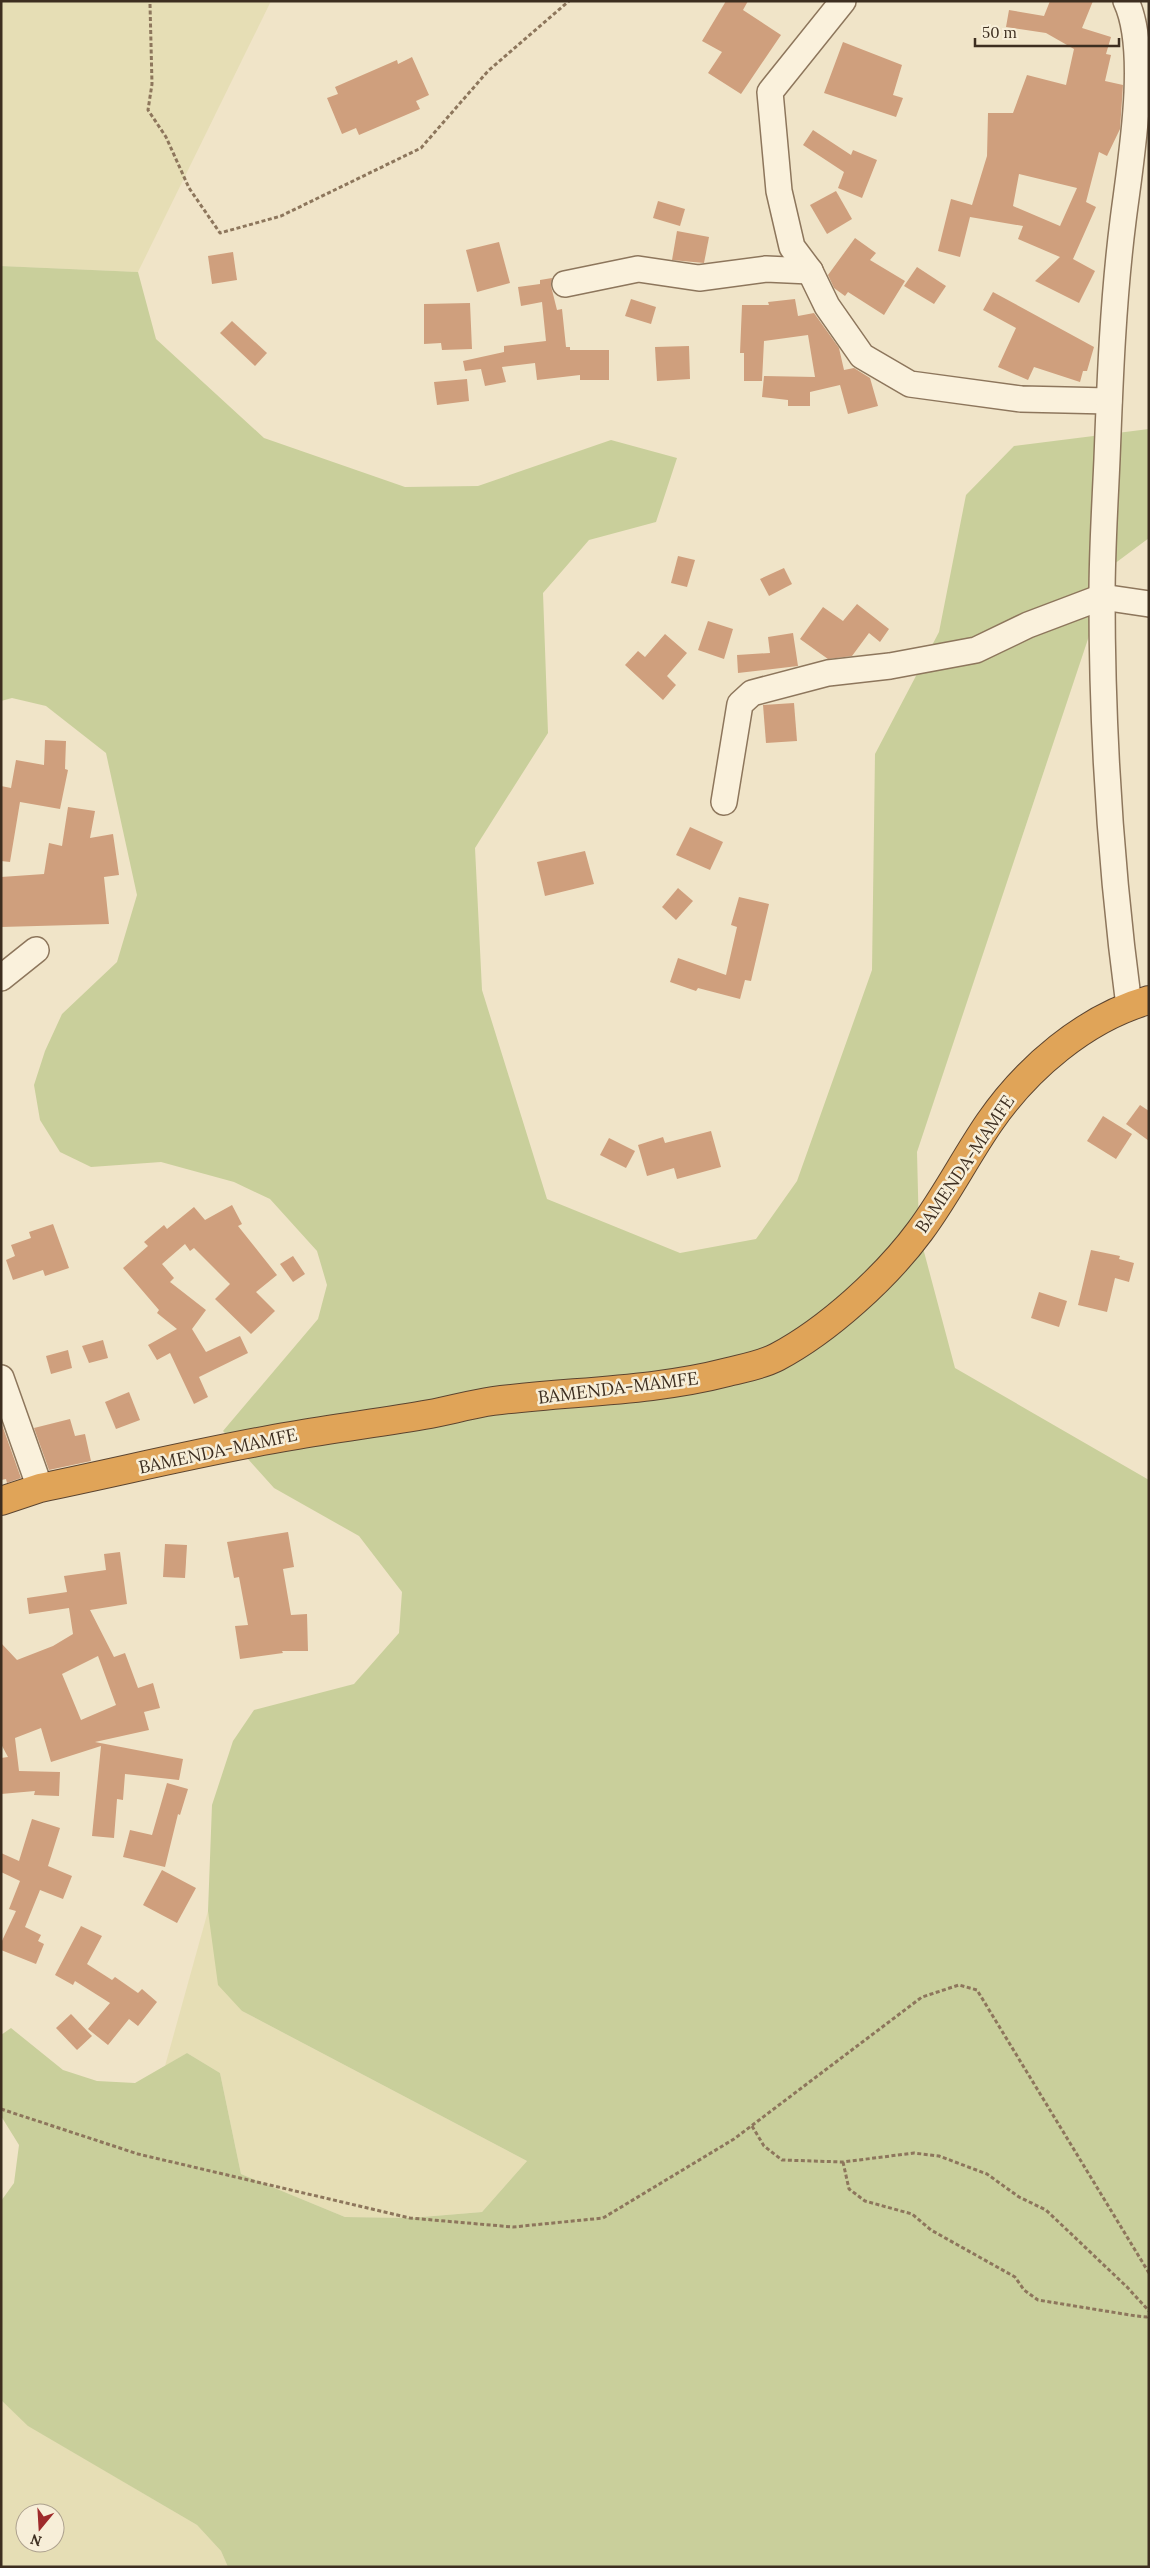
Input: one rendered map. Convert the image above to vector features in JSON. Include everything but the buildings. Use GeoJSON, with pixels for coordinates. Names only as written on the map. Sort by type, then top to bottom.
{"type":"FeatureCollection","features":[{"type":"Feature","properties":{"kind":"highway","name":"BAMENDA-MAMFE"},"geometry":{"type":"LineString","coordinates":[[1,1502],[40,1488],[288,1436],[491,1402],[668,1385],[757,1365],[777,1357],[843,1311],[881,1278],[919,1233],[956,1179],[990,1122],[1021,1084],[1057,1050],[1093,1024],[1139,1003]]}},
{"type":"Feature","properties":{"kind":"street"},"geometry":{"type":"LineString","coordinates":[[843,1],[770,92],[779,191],[792,247],[810,272],[826,306],[862,356],[910,384],[1021,399],[1109,401]]}},
{"type":"Feature","properties":{"kind":"street"},"geometry":{"type":"LineString","coordinates":[[1126,1],[1130,9],[1139,51],[1138,102],[1119,251],[1109,401],[1102,597],[1109,790],[1122,953],[1139,1003]]}},
{"type":"Feature","properties":{"kind":"street"},"geometry":{"type":"LineString","coordinates":[[565,284],[638,270],[699,278],[766,270],[810,272]]}},
{"type":"Feature","properties":{"kind":"street"},"geometry":{"type":"LineString","coordinates":[[724,802],[740,704],[752,693],[828,673],[890,666],[976,650],[1028,625],[1102,597],[1149,604]]}},
{"type":"Feature","properties":{"kind":"street"},"geometry":{"type":"LineString","coordinates":[[1,978],[36,950]]}},
{"type":"Feature","properties":{"kind":"street"},"geometry":{"type":"LineString","coordinates":[[1,1378],[40,1488]]}},
{"type":"Feature","properties":{"kind":"path"},"geometry":{"type":"LineString","coordinates":[[150,4],[152,84],[148,110],[166,137],[189,188],[220,233],[281,216],[421,148],[488,71],[569,1]]}},
{"type":"Feature","properties":{"kind":"path"},"geometry":{"type":"LineString","coordinates":[[1,2109],[138,2154],[410,2218],[513,2227],[603,2218],[734,2139],[922,1997],[959,1985],[977,1990],[1149,2273]]}},
{"type":"Feature","properties":{"kind":"path"},"geometry":{"type":"LineString","coordinates":[[752,2126],[764,2146],[782,2160],[843,2162],[914,2153],[939,2156],[987,2174],[1019,2197],[1046,2210],[1127,2287],[1149,2311]]}},
{"type":"Feature","properties":{"kind":"path"},"geometry":{"type":"LineString","coordinates":[[843,2162],[849,2189],[865,2202],[912,2214],[931,2230],[1015,2277],[1024,2290],[1038,2300],[1136,2316],[1146,2317],[1149,2315]]}},
{"type":"Feature","properties":{"kind":"shaded area"},"geometry":{"type":"Polygon","coordinates":[[[1,1],[271,1],[138,272],[1,266],[1,1]]]}},
{"type":"Feature","properties":{"kind":"shaded area"},"geometry":{"type":"Polygon","coordinates":[[[208,1911],[215,1948],[242,2011],[527,2161],[482,2212],[410,2218],[345,2217],[241,2174],[220,2073],[187,2053],[165,2066],[208,1911]]]}},
{"type":"Feature","properties":{"kind":"shaded area"},"geometry":{"type":"Polygon","coordinates":[[[1,2400],[29,2426],[197,2525],[221,2551],[228,2567],[1,2567],[1,2400]]]}},
{"type":"Feature","properties":{"kind":"green space"},"geometry":{"type":"Polygon","coordinates":[[[1,266],[138,272],[156,339],[264,438],[405,487],[478,486],[611,440],[677,458],[656,522],[589,540],[543,593],[548,733],[475,848],[482,990],[547,1199],[680,1253],[756,1239],[797,1181],[872,970],[875,754],[939,632],[966,495],[1014,446],[1149,429],[1149,538],[1102,573],[1102,597],[917,1152],[919,1233],[955,1368],[1149,1480],[1148,2567],[228,2567],[221,2551],[197,2525],[28,2426],[1,2400],[1,2201],[14,2183],[19,2145],[1,2116],[1,2035],[11,2028],[63,2070],[97,2081],[135,2083],[187,2053],[220,2073],[241,2174],[345,2217],[410,2218],[482,2212],[527,2161],[242,2011],[218,1985],[208,1911],[212,1805],[233,1741],[254,1710],[354,1684],[399,1633],[402,1592],[359,1536],[274,1488],[223,1431],[318,1319],[327,1285],[317,1251],[270,1199],[234,1182],[161,1162],[91,1167],[60,1152],[40,1120],[34,1085],[45,1051],[62,1014],[117,962],[137,895],[106,753],[46,706],[12,698],[1,701],[1,266]]]}}]}
